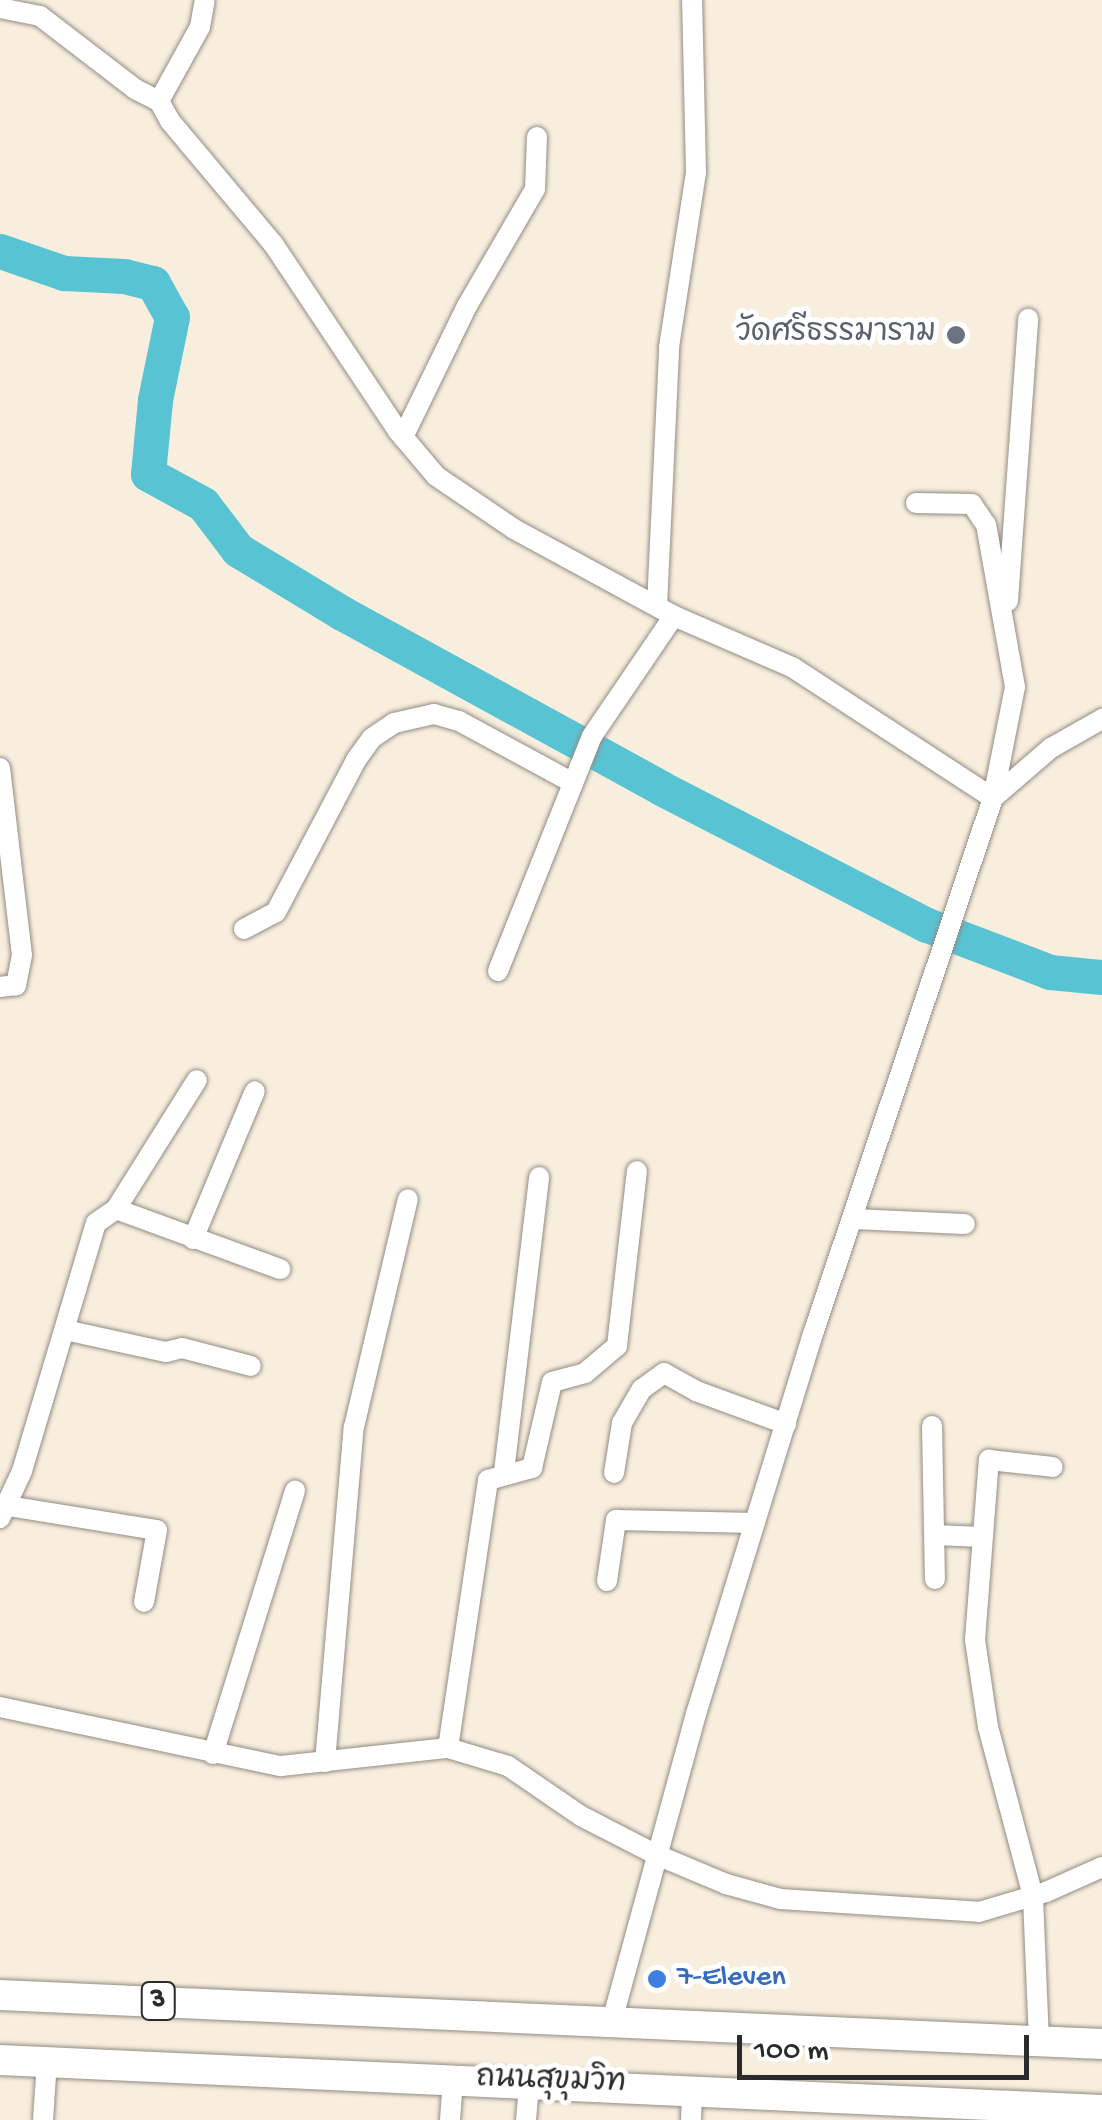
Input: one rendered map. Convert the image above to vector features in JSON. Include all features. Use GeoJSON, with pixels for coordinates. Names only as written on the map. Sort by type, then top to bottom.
{"type":"FeatureCollection","features":[{"type":"Feature","properties":{"kind":"highway","name":"3"},"geometry":{"type":"LineString","coordinates":[[0,1995],[1102,2044]]}},
{"type":"Feature","properties":{"kind":"highway","name":"ถนนสุขุมวิท"},"geometry":{"type":"LineString","coordinates":[[0,2060],[529,2082],[692,2105],[1087,2113]]}},
{"type":"Feature","properties":{"kind":"street"},"geometry":{"type":"LineString","coordinates":[[159,101],[200,27],[205,0]]}},
{"type":"Feature","properties":{"kind":"street"},"geometry":{"type":"LineString","coordinates":[[498,970],[592,736],[665,611],[669,347],[696,172],[692,0]]}},
{"type":"Feature","properties":{"kind":"street"},"geometry":{"type":"LineString","coordinates":[[0,8],[40,16],[135,88],[159,101],[170,121],[274,245],[402,437],[436,476],[514,529],[665,611],[792,667],[993,798]]}},
{"type":"Feature","properties":{"kind":"street"},"geometry":{"type":"LineString","coordinates":[[402,437],[468,306],[535,189],[538,137]]}},
{"type":"Feature","properties":{"kind":"street"},"geometry":{"type":"LineString","coordinates":[[1005,634],[1028,319]]}},
{"type":"Feature","properties":{"kind":"street"},"geometry":{"type":"LineString","coordinates":[[612,2021],[755,1523],[993,798],[1015,688],[986,525],[972,504],[916,502]]}},
{"type":"Feature","properties":{"kind":"street"},"geometry":{"type":"LineString","coordinates":[[244,930],[276,912],[356,760],[372,738],[394,723],[434,714],[577,773]]}},
{"type":"Feature","properties":{"kind":"street"},"geometry":{"type":"LineString","coordinates":[[993,798],[1051,748],[1102,719]]}},
{"type":"Feature","properties":{"kind":"street"},"geometry":{"type":"LineString","coordinates":[[0,768],[22,955],[16,986],[0,987]]}},
{"type":"Feature","properties":{"kind":"street"},"geometry":{"type":"LineString","coordinates":[[144,1602],[156,1530],[4,1512],[96,1223],[116,1209],[197,1080]]}},
{"type":"Feature","properties":{"kind":"street"},"geometry":{"type":"LineString","coordinates":[[192,1239],[254,1091]]}},
{"type":"Feature","properties":{"kind":"street"},"geometry":{"type":"LineString","coordinates":[[448,1748],[488,1480],[504,1472],[532,1468],[552,1382],[585,1373],[617,1346],[636,1171]]}},
{"type":"Feature","properties":{"kind":"street"},"geometry":{"type":"LineString","coordinates":[[504,1472],[539,1176]]}},
{"type":"Feature","properties":{"kind":"street"},"geometry":{"type":"LineString","coordinates":[[324,1762],[354,1427],[408,1199]]}},
{"type":"Feature","properties":{"kind":"street"},"geometry":{"type":"LineString","coordinates":[[116,1209],[280,1269]]}},
{"type":"Feature","properties":{"kind":"street"},"geometry":{"type":"LineString","coordinates":[[853,1219],[965,1224]]}},
{"type":"Feature","properties":{"kind":"street"},"geometry":{"type":"LineString","coordinates":[[65,1330],[166,1352],[182,1348],[251,1366]]}},
{"type":"Feature","properties":{"kind":"street"},"geometry":{"type":"LineString","coordinates":[[614,1473],[622,1423],[642,1388],[664,1373],[696,1391],[786,1424]]}},
{"type":"Feature","properties":{"kind":"street"},"geometry":{"type":"LineString","coordinates":[[932,1426],[935,1579]]}},
{"type":"Feature","properties":{"kind":"street"},"geometry":{"type":"LineString","coordinates":[[1040,2041],[1033,1896],[979,1688],[974,1640],[989,1460],[1054,1467]]}},
{"type":"Feature","properties":{"kind":"street"},"geometry":{"type":"LineString","coordinates":[[213,1754],[295,1490]]}},
{"type":"Feature","properties":{"kind":"street"},"geometry":{"type":"LineString","coordinates":[[607,1581],[616,1520],[755,1523]]}},
{"type":"Feature","properties":{"kind":"street"},"geometry":{"type":"LineString","coordinates":[[935,1536],[982,1538]]}},
{"type":"Feature","properties":{"kind":"street"},"geometry":{"type":"LineString","coordinates":[[0,1707],[280,1766],[448,1748],[508,1766],[580,1816],[657,1855],[726,1884],[780,1899],[979,1912],[1033,1896],[1102,1868]]}},
{"type":"Feature","properties":{"kind":"street"},"geometry":{"type":"LineString","coordinates":[[43,2120],[47,2062]]}},
{"type":"Feature","properties":{"kind":"street"},"geometry":{"type":"LineString","coordinates":[[450,2120],[454,2079]]}},
{"type":"Feature","properties":{"kind":"street"},"geometry":{"type":"LineString","coordinates":[[526,2120],[529,2082]]}},
{"type":"Feature","properties":{"kind":"waterway"},"geometry":{"type":"LineString","coordinates":[[0,251],[64,273],[124,276],[153,283],[172,317],[155,400],[148,474],[203,504],[238,550],[342,613],[661,788],[927,925],[1050,972],[1102,977]]}},
{"type":"Feature","properties":{"kind":"place","name":"วัดศรีธรรมาราม"},"geometry":{"type":"Point","coordinates":[956,335]}},
{"type":"Feature","properties":{"kind":"place","name":"7-Eleven"},"geometry":{"type":"Point","coordinates":[657,1979]}}]}
